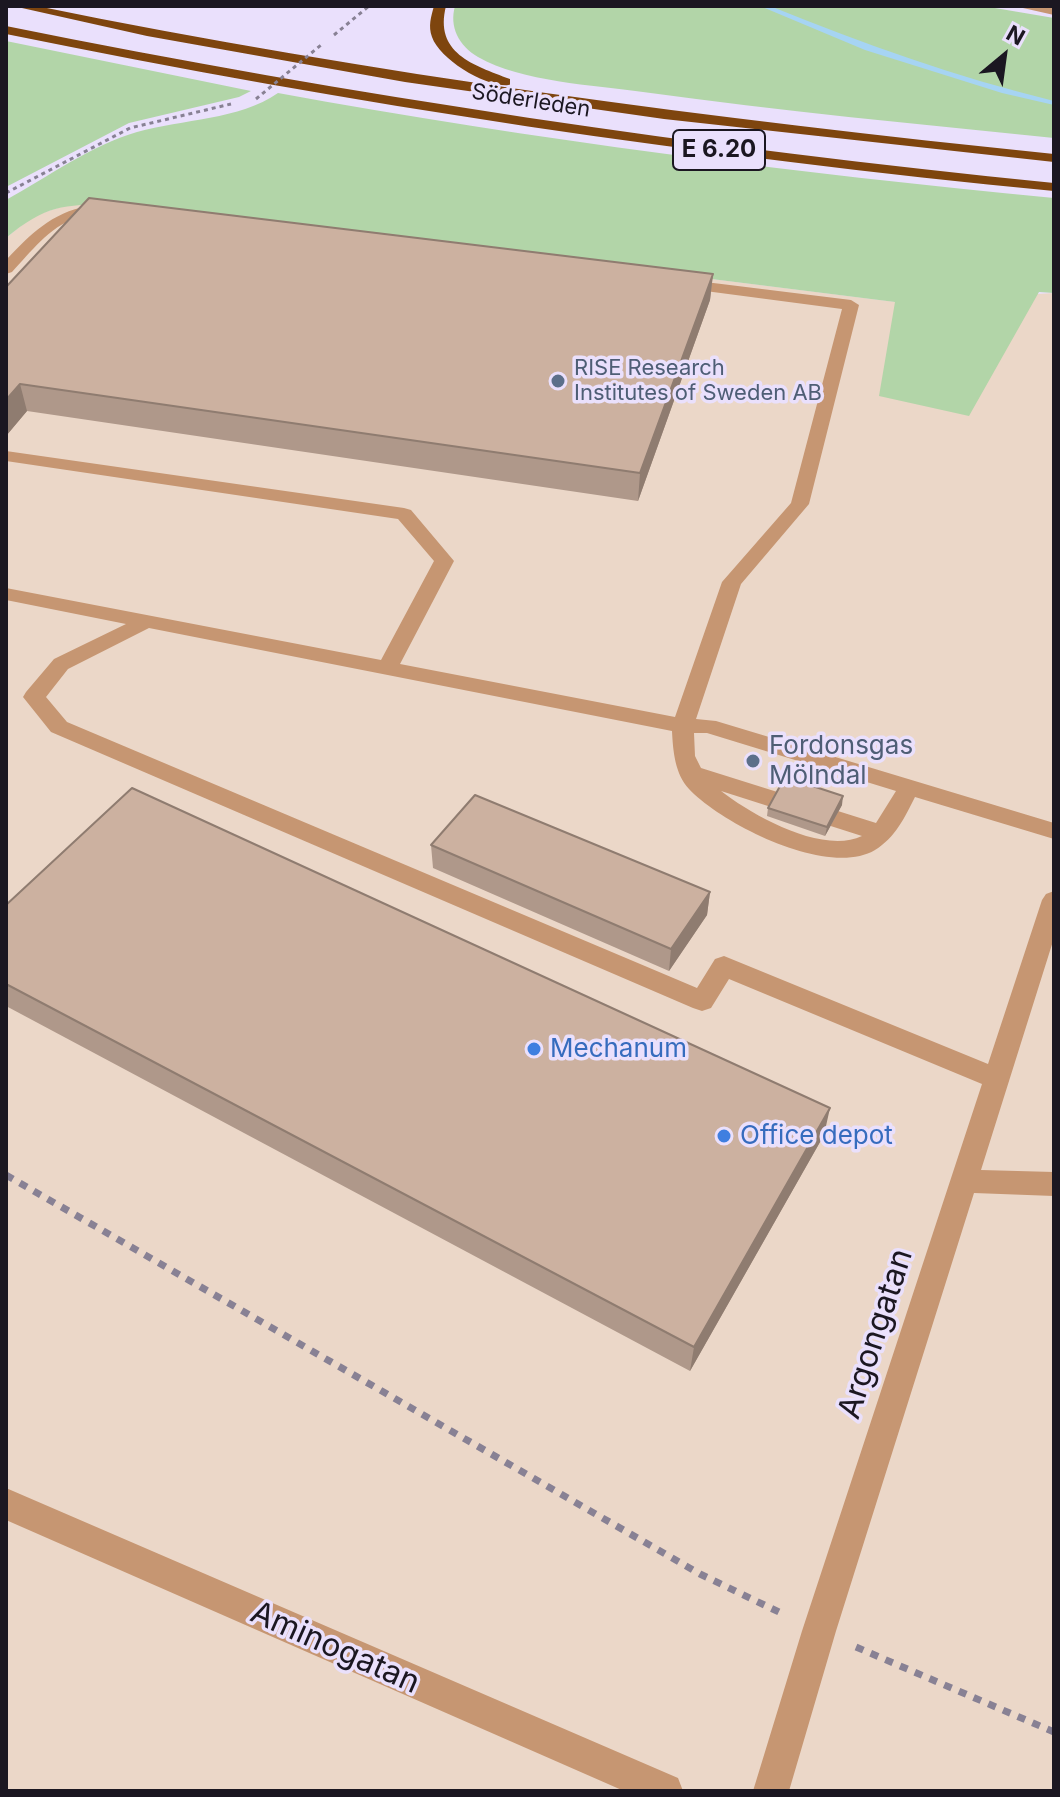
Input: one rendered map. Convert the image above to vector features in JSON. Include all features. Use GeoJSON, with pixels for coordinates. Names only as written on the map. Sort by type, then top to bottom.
{"type":"FeatureCollection","features":[{"type":"Feature","properties":{"kind":"highway","name":"Söderleden"},"geometry":{"type":"LineString","coordinates":[[19,6],[236,50],[557,100],[822,134],[1054,158]]}},
{"type":"Feature","properties":{"kind":"highway"},"geometry":{"type":"LineString","coordinates":[[440,6],[436,35],[449,55],[476,72],[557,100]]}},
{"type":"Feature","properties":{"kind":"highway","name":"Söderleden"},"geometry":{"type":"LineString","coordinates":[[6,30],[208,71],[630,139],[838,165],[1054,187]]}},
{"type":"Feature","properties":{"kind":"street"},"geometry":{"type":"LineString","coordinates":[[1020,6],[1054,11]]}},
{"type":"Feature","properties":{"kind":"street"},"geometry":{"type":"LineString","coordinates":[[6,269],[57,217],[87,211],[115,212]]}},
{"type":"Feature","properties":{"kind":"street"},"geometry":{"type":"LineString","coordinates":[[663,282],[851,305],[800,504],[732,582],[683,726],[684,756],[696,783],[734,813],[789,839],[838,850],[866,845],[880,833],[889,825],[909,787]]}},
{"type":"Feature","properties":{"kind":"street"},"geometry":{"type":"LineString","coordinates":[[6,456],[404,514],[444,561],[387,668]]}},
{"type":"Feature","properties":{"kind":"street"},"geometry":{"type":"LineString","coordinates":[[6,594],[683,726],[708,726],[1054,831]]}},
{"type":"Feature","properties":{"kind":"street"},"geometry":{"type":"LineString","coordinates":[[148,621],[61,664],[34,697],[59,727],[702,1001],[724,966],[996,1079]]}},
{"type":"Feature","properties":{"kind":"street"},"geometry":{"type":"LineString","coordinates":[[692,773],[880,833]]}},
{"type":"Feature","properties":{"kind":"street","name":"Argongatan"},"geometry":{"type":"LineString","coordinates":[[771,1791],[819,1631],[1054,900]]}},
{"type":"Feature","properties":{"kind":"street"},"geometry":{"type":"LineString","coordinates":[[964,1181],[1054,1184]]}},
{"type":"Feature","properties":{"kind":"street","name":"Aminogatan"},"geometry":{"type":"LineString","coordinates":[[6,1504],[665,1791]]}},
{"type":"Feature","properties":{"kind":"path"},"geometry":{"type":"LineString","coordinates":[[343,27],[369,6]]}},
{"type":"Feature","properties":{"kind":"path"},"geometry":{"type":"LineString","coordinates":[[256,99],[321,45]]}},
{"type":"Feature","properties":{"kind":"path"},"geometry":{"type":"LineString","coordinates":[[6,193],[130,128],[203,110]]}},
{"type":"Feature","properties":{"kind":"path"},"geometry":{"type":"LineString","coordinates":[[6,1175],[700,1574],[819,1631],[1054,1732]]}},
{"type":"Feature","properties":{"kind":"shaded area"},"geometry":{"type":"Polygon","coordinates":[[[113,204],[896,302],[1054,293],[1054,1791],[6,1791],[6,238],[33,216],[67,205],[113,204]]]}},
{"type":"Feature","properties":{"kind":"green space"},"geometry":{"type":"Polygon","coordinates":[[[455,6],[983,6],[1054,18],[1054,138],[746,105],[536,77],[496,65],[471,53],[457,35],[453,21],[455,6]]]}},
{"type":"Feature","properties":{"kind":"green space"},"geometry":{"type":"Polygon","coordinates":[[[6,41],[251,91],[239,97],[129,123],[6,187],[6,41]]]}},
{"type":"Feature","properties":{"kind":"green space"},"geometry":{"type":"Polygon","coordinates":[[[278,93],[471,126],[665,154],[1054,198],[1054,293],[1039,292],[969,416],[879,396],[895,302],[113,204],[55,209],[32,219],[6,238],[6,200],[86,153],[137,132],[246,109],[278,93]]]}},
{"type":"Feature","properties":{"kind":"building"},"geometry":{"type":"Polygon","coordinates":[[[89,198],[713,274],[640,473],[20,384],[6,400],[6,287],[89,198]]]}},
{"type":"Feature","properties":{"kind":"building"},"geometry":{"type":"Polygon","coordinates":[[[785,777],[843,796],[827,827],[768,808],[785,777]]]}},
{"type":"Feature","properties":{"kind":"building"},"geometry":{"type":"Polygon","coordinates":[[[132,788],[830,1108],[694,1347],[6,984],[6,905],[132,788]]]}},
{"type":"Feature","properties":{"kind":"building"},"geometry":{"type":"Polygon","coordinates":[[[475,795],[710,892],[671,949],[431,845],[475,795]]]}},
{"type":"Feature","properties":{"kind":"waterway"},"geometry":{"type":"LineString","coordinates":[[764,6],[868,48],[1054,103]]}},
{"type":"Feature","properties":{"kind":"place","name":"RISE Research Institutes of Sweden AB"},"geometry":{"type":"Point","coordinates":[558,381]}},
{"type":"Feature","properties":{"kind":"place","name":"Fordonsgas Mölndal"},"geometry":{"type":"Point","coordinates":[753,761]}},
{"type":"Feature","properties":{"kind":"place","name":"Mechanum"},"geometry":{"type":"Point","coordinates":[534,1049]}},
{"type":"Feature","properties":{"kind":"place","name":"Office depot"},"geometry":{"type":"Point","coordinates":[724,1136]}}]}
